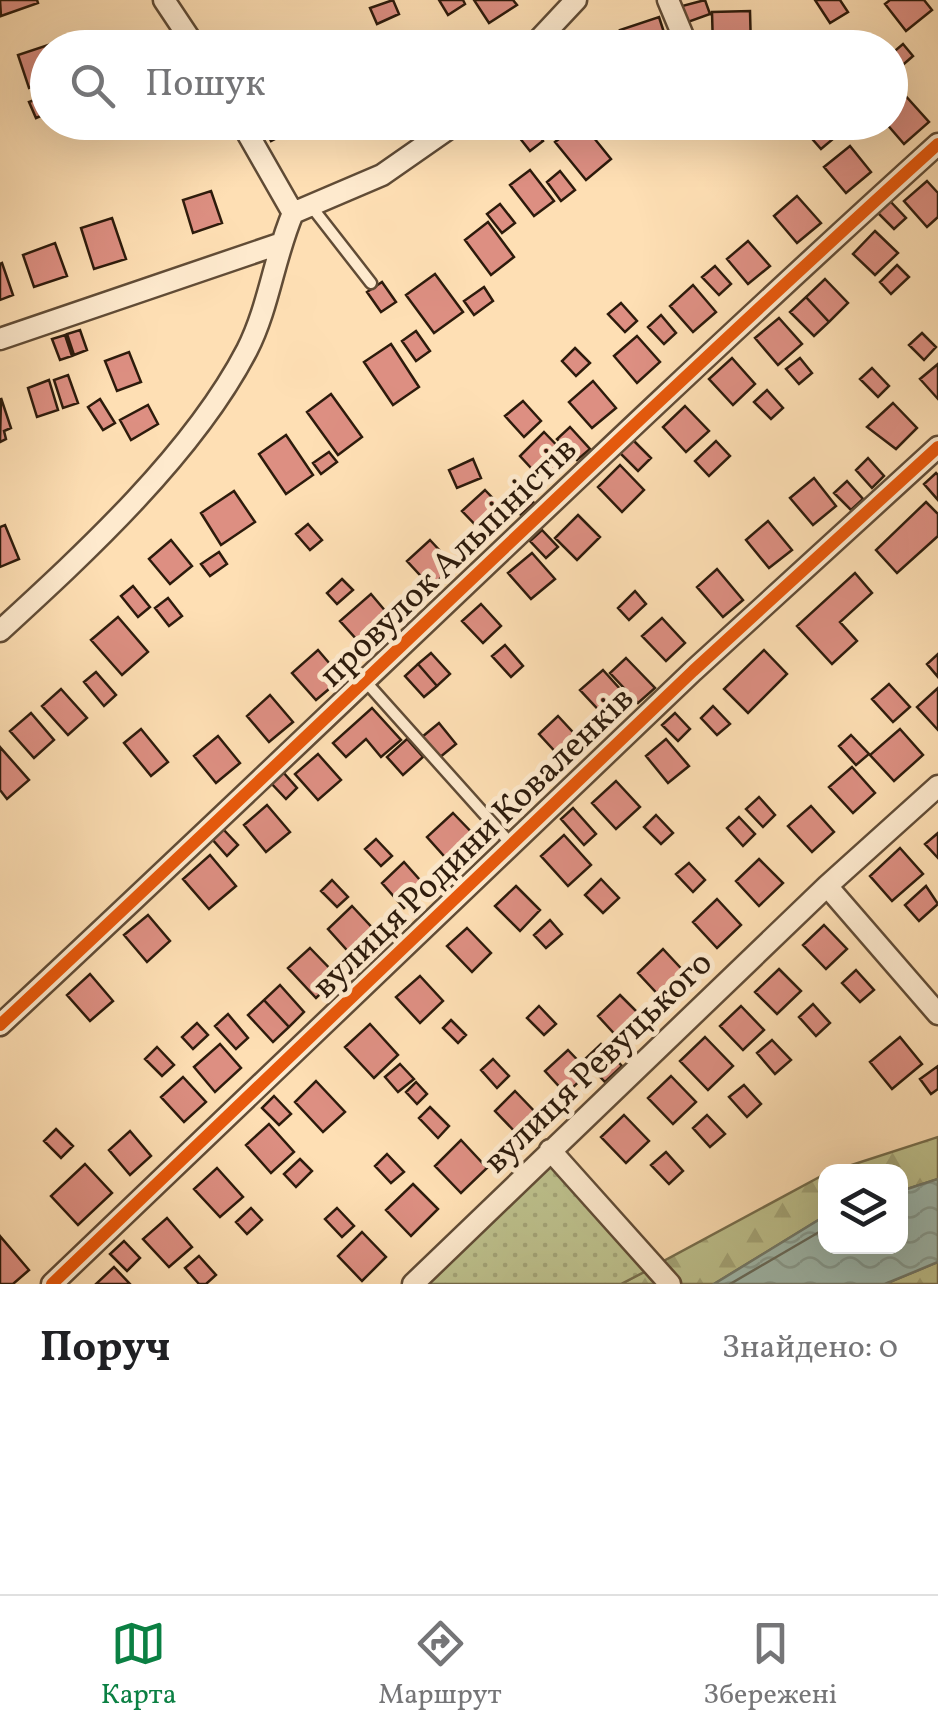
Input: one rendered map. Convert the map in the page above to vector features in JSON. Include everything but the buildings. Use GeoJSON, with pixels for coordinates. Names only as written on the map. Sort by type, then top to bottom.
{"type":"FeatureCollection","features":[{"type":"Feature","properties":{"kind":"street"},"geometry":{"type":"LineString","coordinates":[[164,0],[184,30]]}},
{"type":"Feature","properties":{"kind":"street"},"geometry":{"type":"LineString","coordinates":[[548,30],[576,0]]}},
{"type":"Feature","properties":{"kind":"street"},"geometry":{"type":"LineString","coordinates":[[668,0],[680,30]]}},
{"type":"Feature","properties":{"kind":"street"},"geometry":{"type":"LineString","coordinates":[[254,140],[302,209]]}},
{"type":"Feature","properties":{"kind":"street"},"geometry":{"type":"LineString","coordinates":[[0,631],[103,536],[193,428],[246,352],[282,243],[302,209],[382,174],[432,140]]}},
{"type":"Feature","properties":{"kind":"street","name":"провулок Альпіністів"},"geometry":{"type":"LineString","coordinates":[[0,1025],[366,682],[681,376],[938,144]]}},
{"type":"Feature","properties":{"kind":"street"},"geometry":{"type":"LineString","coordinates":[[0,339],[282,243]]}},
{"type":"Feature","properties":{"kind":"street","name":"вулиця Родини Коваленків"},"geometry":{"type":"LineString","coordinates":[[52,1284],[692,672],[938,448]]}},
{"type":"Feature","properties":{"kind":"street","name":"вулиця Ревуцького"},"geometry":{"type":"LineString","coordinates":[[412,1284],[828,886],[938,786]]}},
{"type":"Feature","properties":{"kind":"street"},"geometry":{"type":"LineString","coordinates":[[828,886],[938,1014]]}},
{"type":"Feature","properties":{"kind":"street"},"geometry":{"type":"LineString","coordinates":[[550,1150],[670,1284]]}},
{"type":"Feature","properties":{"kind":"lane"},"geometry":{"type":"LineString","coordinates":[[302,209],[371,282]]}},
{"type":"Feature","properties":{"kind":"lane"},"geometry":{"type":"LineString","coordinates":[[366,682],[512,845]]}},
{"type":"Feature","properties":{"kind":"green space"},"geometry":{"type":"Polygon","coordinates":[[[938,1137],[938,1179],[908,1189],[908,1164],[855,1164],[938,1137]]]}},
{"type":"Feature","properties":{"kind":"green space"},"geometry":{"type":"Polygon","coordinates":[[[550,1150],[654,1267],[621,1284],[413,1284],[550,1150]]]}},
{"type":"Feature","properties":{"kind":"green space"},"geometry":{"type":"Polygon","coordinates":[[[818,1178],[818,1220],[714,1284],[621,1284],[818,1178]]]}},
{"type":"Feature","properties":{"kind":"green space"},"geometry":{"type":"Polygon","coordinates":[[[938,1262],[938,1284],[885,1284],[938,1262]]]}},
{"type":"Feature","properties":{"kind":"water"},"geometry":{"type":"Polygon","coordinates":[[[938,1179],[938,1262],[885,1284],[714,1284],[818,1220],[818,1254],[908,1254],[908,1189],[938,1179]]]}},
{"type":"Feature","properties":{"kind":"cycle path"},"geometry":{"type":"LineString","coordinates":[[0,1025],[701,362],[938,144]]}},
{"type":"Feature","properties":{"kind":"cycle path"},"geometry":{"type":"LineString","coordinates":[[52,1284],[693,671],[938,447]]}}]}
